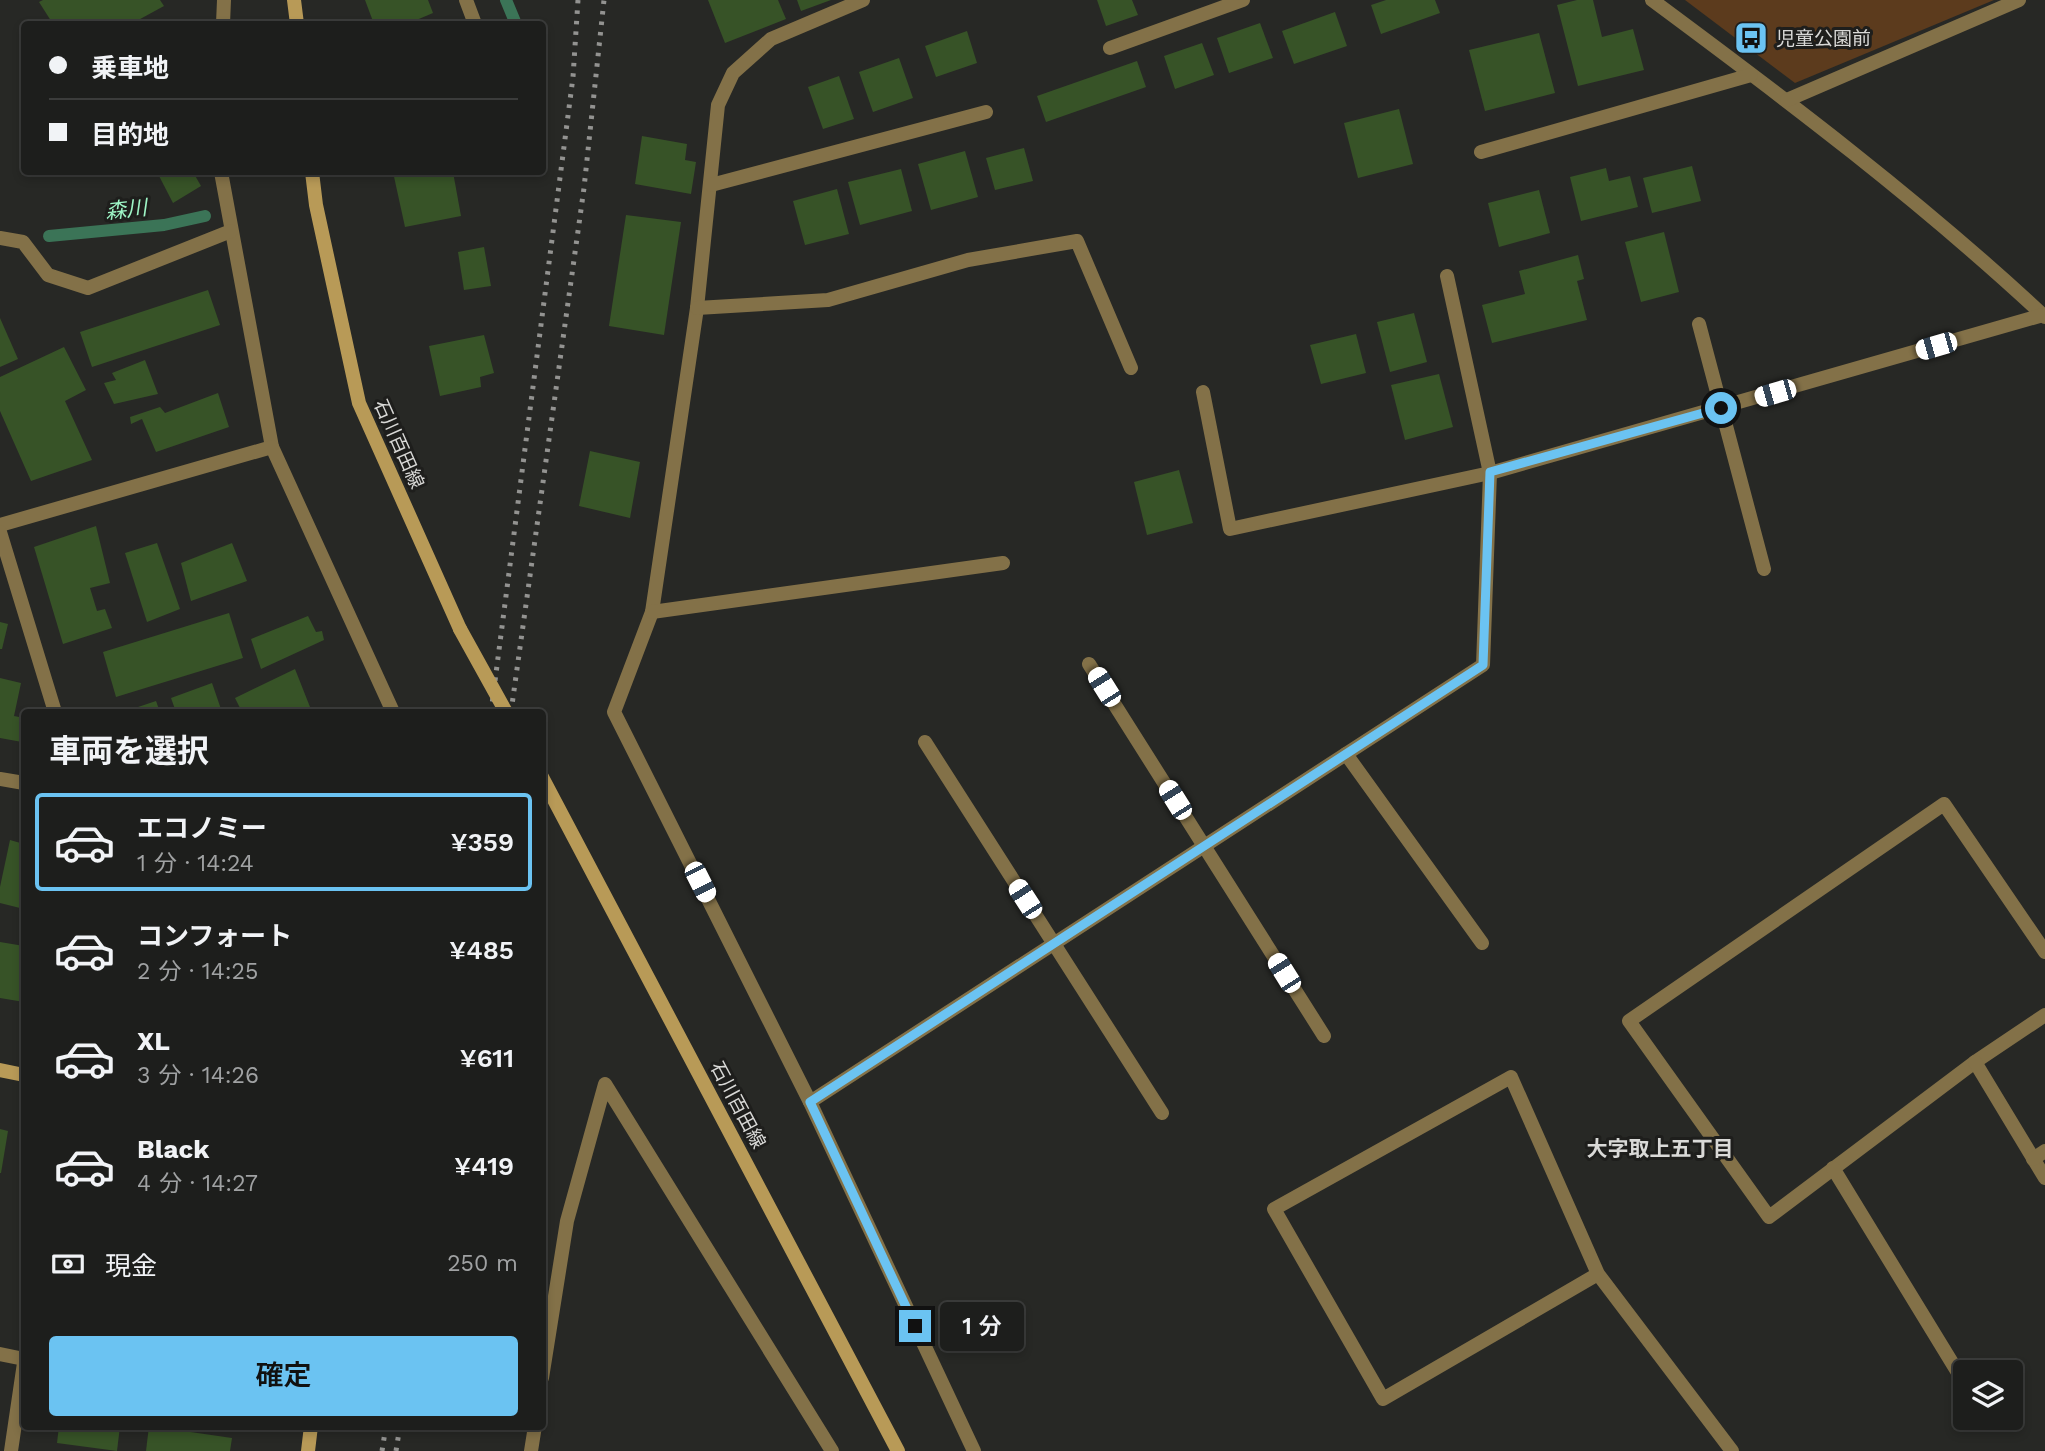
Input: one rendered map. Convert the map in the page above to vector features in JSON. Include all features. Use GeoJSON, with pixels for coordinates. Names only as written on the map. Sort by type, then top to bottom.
{"type":"FeatureCollection","features":[{"type":"Feature","properties":{"kind":"main road"},"geometry":{"type":"LineString","coordinates":[[294,0],[297,21]]}},
{"type":"Feature","properties":{"kind":"main road","name":"石川百田線"},"geometry":{"type":"LineString","coordinates":[[312,175],[316,205],[359,403],[460,629],[504,709]]}},
{"type":"Feature","properties":{"kind":"main road","name":"石川百田線"},"geometry":{"type":"LineString","coordinates":[[546,784],[898,1451]]}},
{"type":"Feature","properties":{"kind":"main road"},"geometry":{"type":"LineString","coordinates":[[0,1070],[21,1074]]}},
{"type":"Feature","properties":{"kind":"main road"},"geometry":{"type":"LineString","coordinates":[[307,1451],[310,1430]]}},
{"type":"Feature","properties":{"kind":"street"},"geometry":{"type":"LineString","coordinates":[[223,21],[224,0]]}},
{"type":"Feature","properties":{"kind":"street"},"geometry":{"type":"LineString","coordinates":[[466,0],[474,21]]}},
{"type":"Feature","properties":{"kind":"street"},"geometry":{"type":"LineString","coordinates":[[863,0],[771,40],[733,73],[718,105],[697,308],[652,612],[614,712],[810,1102],[974,1451]]}},
{"type":"Feature","properties":{"kind":"street"},"geometry":{"type":"LineString","coordinates":[[1110,48],[1243,0]]}},
{"type":"Feature","properties":{"kind":"street"},"geometry":{"type":"LineString","coordinates":[[1652,0],[1787,100],[1935,219],[2044,316]]}},
{"type":"Feature","properties":{"kind":"street"},"geometry":{"type":"LineString","coordinates":[[1787,100],[2019,0]]}},
{"type":"Feature","properties":{"kind":"street"},"geometry":{"type":"LineString","coordinates":[[1481,152],[1751,75]]}},
{"type":"Feature","properties":{"kind":"street"},"geometry":{"type":"LineString","coordinates":[[711,185],[986,112]]}},
{"type":"Feature","properties":{"kind":"street"},"geometry":{"type":"LineString","coordinates":[[222,175],[272,447],[392,709]]}},
{"type":"Feature","properties":{"kind":"street"},"geometry":{"type":"LineString","coordinates":[[0,238],[23,242],[48,275],[88,288],[231,231]]}},
{"type":"Feature","properties":{"kind":"street"},"geometry":{"type":"LineString","coordinates":[[697,308],[828,300],[968,260],[1077,241],[1131,368]]}},
{"type":"Feature","properties":{"kind":"street"},"geometry":{"type":"LineString","coordinates":[[810,1102],[1483,665],[1490,472],[1447,276]]}},
{"type":"Feature","properties":{"kind":"street"},"geometry":{"type":"LineString","coordinates":[[1203,392],[1230,529],[1490,472],[2044,316]]}},
{"type":"Feature","properties":{"kind":"street"},"geometry":{"type":"LineString","coordinates":[[1699,324],[1764,569]]}},
{"type":"Feature","properties":{"kind":"street"},"geometry":{"type":"LineString","coordinates":[[0,525],[272,447]]}},
{"type":"Feature","properties":{"kind":"street"},"geometry":{"type":"LineString","coordinates":[[0,532],[54,709]]}},
{"type":"Feature","properties":{"kind":"street"},"geometry":{"type":"LineString","coordinates":[[652,612],[1003,563]]}},
{"type":"Feature","properties":{"kind":"street"},"geometry":{"type":"LineString","coordinates":[[1089,664],[1324,1036]]}},
{"type":"Feature","properties":{"kind":"street"},"geometry":{"type":"LineString","coordinates":[[925,742],[1162,1113]]}},
{"type":"Feature","properties":{"kind":"street"},"geometry":{"type":"LineString","coordinates":[[1346,754],[1482,943]]}},
{"type":"Feature","properties":{"kind":"street"},"geometry":{"type":"LineString","coordinates":[[0,779],[21,782]]}},
{"type":"Feature","properties":{"kind":"street"},"geometry":{"type":"LineString","coordinates":[[2045,953],[1944,804],[1629,1021],[1769,1217],[1975,1062],[2045,1015]]}},
{"type":"Feature","properties":{"kind":"street"},"geometry":{"type":"LineString","coordinates":[[1975,1062],[2039,1155],[2045,1178]]}},
{"type":"Feature","properties":{"kind":"street"},"geometry":{"type":"LineString","coordinates":[[1598,1275],[1383,1399],[1274,1209],[1511,1076],[1598,1275],[1732,1451]]}},
{"type":"Feature","properties":{"kind":"street"},"geometry":{"type":"LineString","coordinates":[[546,1353],[567,1221],[605,1084],[832,1451]]}},
{"type":"Feature","properties":{"kind":"street"},"geometry":{"type":"LineString","coordinates":[[1833,1168],[1953,1364]]}},
{"type":"Feature","properties":{"kind":"street"},"geometry":{"type":"LineString","coordinates":[[0,1354],[21,1360]]}},
{"type":"Feature","properties":{"kind":"street"},"geometry":{"type":"LineString","coordinates":[[11,1451],[21,1382]]}},
{"type":"Feature","properties":{"kind":"street"},"geometry":{"type":"LineString","coordinates":[[531,1451],[534,1430]]}},
{"type":"Feature","properties":{"kind":"shaded area"},"geometry":{"type":"Polygon","coordinates":[[[1685,0],[1994,0],[1795,83],[1685,0]]]}},
{"type":"Feature","properties":{"kind":"building"},"geometry":{"type":"Polygon","coordinates":[[[160,0],[164,6],[136,21],[51,21],[39,2],[160,0]]]}},
{"type":"Feature","properties":{"kind":"building"},"geometry":{"type":"Polygon","coordinates":[[[365,0],[428,0],[433,13],[414,21],[373,21],[365,0]]]}},
{"type":"Feature","properties":{"kind":"building"},"geometry":{"type":"Polygon","coordinates":[[[708,0],[778,0],[786,19],[725,43],[708,0]]]}},
{"type":"Feature","properties":{"kind":"building"},"geometry":{"type":"Polygon","coordinates":[[[797,0],[831,0],[801,11],[797,0]]]}},
{"type":"Feature","properties":{"kind":"building"},"geometry":{"type":"Polygon","coordinates":[[[1097,0],[1132,0],[1138,15],[1106,26],[1097,0]]]}},
{"type":"Feature","properties":{"kind":"building"},"geometry":{"type":"Polygon","coordinates":[[[1386,0],[1435,0],[1440,13],[1381,34],[1371,5],[1386,0]]]}},
{"type":"Feature","properties":{"kind":"building"},"geometry":{"type":"Polygon","coordinates":[[[1577,0],[1593,0],[1602,37],[1633,29],[1644,70],[1578,86],[1557,5],[1577,0]]]}},
{"type":"Feature","properties":{"kind":"building"},"geometry":{"type":"Polygon","coordinates":[[[1335,12],[1347,46],[1294,64],[1282,31],[1335,12]]]}},
{"type":"Feature","properties":{"kind":"building"},"geometry":{"type":"Polygon","coordinates":[[[1260,23],[1273,58],[1229,73],[1217,38],[1260,23]]]}},
{"type":"Feature","properties":{"kind":"building"},"geometry":{"type":"Polygon","coordinates":[[[967,31],[977,63],[936,77],[925,46],[967,31]]]}},
{"type":"Feature","properties":{"kind":"building"},"geometry":{"type":"Polygon","coordinates":[[[1539,33],[1555,93],[1485,111],[1469,50],[1539,33]]]}},
{"type":"Feature","properties":{"kind":"building"},"geometry":{"type":"Polygon","coordinates":[[[1202,43],[1214,75],[1175,89],[1164,56],[1202,43]]]}},
{"type":"Feature","properties":{"kind":"building"},"geometry":{"type":"Polygon","coordinates":[[[899,58],[913,98],[873,112],[859,72],[899,58]]]}},
{"type":"Feature","properties":{"kind":"building"},"geometry":{"type":"Polygon","coordinates":[[[1137,61],[1146,87],[1046,122],[1037,96],[1137,61]]]}},
{"type":"Feature","properties":{"kind":"building"},"geometry":{"type":"Polygon","coordinates":[[[839,76],[854,119],[823,129],[808,87],[839,76]]]}},
{"type":"Feature","properties":{"kind":"building"},"geometry":{"type":"Polygon","coordinates":[[[1399,109],[1413,164],[1358,178],[1344,123],[1399,109]]]}},
{"type":"Feature","properties":{"kind":"building"},"geometry":{"type":"Polygon","coordinates":[[[642,136],[687,144],[685,160],[696,162],[691,194],[635,184],[642,136]]]}},
{"type":"Feature","properties":{"kind":"building"},"geometry":{"type":"Polygon","coordinates":[[[1024,148],[1033,181],[995,190],[986,158],[1024,148]]]}},
{"type":"Feature","properties":{"kind":"building"},"geometry":{"type":"Polygon","coordinates":[[[965,151],[978,197],[931,210],[918,164],[965,151]]]}},
{"type":"Feature","properties":{"kind":"building"},"geometry":{"type":"Polygon","coordinates":[[[1692,166],[1701,201],[1652,213],[1643,178],[1692,166]]]}},
{"type":"Feature","properties":{"kind":"building"},"geometry":{"type":"Polygon","coordinates":[[[1606,168],[1609,181],[1630,176],[1638,207],[1581,221],[1570,177],[1606,168]]]}},
{"type":"Feature","properties":{"kind":"building"},"geometry":{"type":"Polygon","coordinates":[[[901,169],[912,211],[860,225],[848,182],[901,169]]]}},
{"type":"Feature","properties":{"kind":"building"},"geometry":{"type":"Polygon","coordinates":[[[159,175],[195,175],[201,186],[173,203],[159,175]]]}},
{"type":"Feature","properties":{"kind":"building"},"geometry":{"type":"Polygon","coordinates":[[[394,175],[454,175],[461,216],[405,227],[394,175]]]}},
{"type":"Feature","properties":{"kind":"building"},"geometry":{"type":"Polygon","coordinates":[[[837,189],[849,234],[805,245],[793,201],[837,189]]]}},
{"type":"Feature","properties":{"kind":"building"},"geometry":{"type":"Polygon","coordinates":[[[1539,190],[1550,233],[1499,247],[1488,203],[1539,190]]]}},
{"type":"Feature","properties":{"kind":"building"},"geometry":{"type":"Polygon","coordinates":[[[626,215],[681,222],[664,335],[609,326],[626,215]]]}},
{"type":"Feature","properties":{"kind":"building"},"geometry":{"type":"Polygon","coordinates":[[[1664,232],[1679,292],[1641,302],[1625,242],[1664,232]]]}},
{"type":"Feature","properties":{"kind":"building"},"geometry":{"type":"Polygon","coordinates":[[[484,247],[491,286],[464,290],[458,252],[484,247]]]}},
{"type":"Feature","properties":{"kind":"building"},"geometry":{"type":"Polygon","coordinates":[[[1578,255],[1584,279],[1577,281],[1587,320],[1492,343],[1482,305],[1525,294],[1519,271],[1578,255]]]}},
{"type":"Feature","properties":{"kind":"building"},"geometry":{"type":"Polygon","coordinates":[[[208,290],[220,325],[92,367],[80,332],[208,290]]]}},
{"type":"Feature","properties":{"kind":"building"},"geometry":{"type":"Polygon","coordinates":[[[1414,313],[1427,362],[1390,372],[1377,322],[1414,313]]]}},
{"type":"Feature","properties":{"kind":"building"},"geometry":{"type":"Polygon","coordinates":[[[0,318],[18,359],[0,367],[0,318]]]}},
{"type":"Feature","properties":{"kind":"building"},"geometry":{"type":"Polygon","coordinates":[[[1356,334],[1366,373],[1321,384],[1310,345],[1356,334]]]}},
{"type":"Feature","properties":{"kind":"building"},"geometry":{"type":"Polygon","coordinates":[[[484,335],[494,373],[480,377],[481,387],[440,396],[429,346],[484,335]]]}},
{"type":"Feature","properties":{"kind":"building"},"geometry":{"type":"Polygon","coordinates":[[[64,347],[86,390],[65,401],[92,460],[31,481],[0,411],[0,377],[64,347]]]}},
{"type":"Feature","properties":{"kind":"building"},"geometry":{"type":"Polygon","coordinates":[[[145,360],[158,394],[114,404],[104,383],[116,380],[112,373],[145,360]]]}},
{"type":"Feature","properties":{"kind":"building"},"geometry":{"type":"Polygon","coordinates":[[[1439,374],[1453,427],[1405,440],[1391,385],[1439,374]]]}},
{"type":"Feature","properties":{"kind":"building"},"geometry":{"type":"Polygon","coordinates":[[[218,393],[229,427],[156,452],[142,419],[131,424],[130,417],[160,407],[165,413],[218,393]]]}},
{"type":"Feature","properties":{"kind":"building"},"geometry":{"type":"Polygon","coordinates":[[[590,451],[640,462],[630,518],[579,506],[590,451]]]}},
{"type":"Feature","properties":{"kind":"building"},"geometry":{"type":"Polygon","coordinates":[[[1179,470],[1193,523],[1147,535],[1134,482],[1179,470]]]}},
{"type":"Feature","properties":{"kind":"building"},"geometry":{"type":"Polygon","coordinates":[[[96,526],[110,583],[90,588],[97,611],[105,609],[112,628],[63,644],[34,547],[96,526]]]}},
{"type":"Feature","properties":{"kind":"building"},"geometry":{"type":"Polygon","coordinates":[[[157,543],[180,609],[147,622],[125,553],[157,543]]]}},
{"type":"Feature","properties":{"kind":"building"},"geometry":{"type":"Polygon","coordinates":[[[232,543],[247,581],[191,601],[181,563],[232,543]]]}},
{"type":"Feature","properties":{"kind":"building"},"geometry":{"type":"Polygon","coordinates":[[[229,613],[243,658],[116,697],[103,652],[229,613]]]}},
{"type":"Feature","properties":{"kind":"building"},"geometry":{"type":"Polygon","coordinates":[[[308,616],[316,632],[322,631],[324,640],[261,669],[251,639],[308,616]]]}},
{"type":"Feature","properties":{"kind":"building"},"geometry":{"type":"Polygon","coordinates":[[[0,622],[8,624],[2,649],[0,649],[0,622]]]}},
{"type":"Feature","properties":{"kind":"building"},"geometry":{"type":"Polygon","coordinates":[[[295,669],[311,709],[240,709],[235,698],[295,669]]]}},
{"type":"Feature","properties":{"kind":"building"},"geometry":{"type":"Polygon","coordinates":[[[0,678],[21,683],[14,716],[21,717],[21,742],[0,738],[0,678]]]}},
{"type":"Feature","properties":{"kind":"building"},"geometry":{"type":"Polygon","coordinates":[[[212,683],[221,709],[175,709],[171,698],[212,683]]]}},
{"type":"Feature","properties":{"kind":"building"},"geometry":{"type":"Polygon","coordinates":[[[156,701],[159,709],[132,709],[156,701]]]}},
{"type":"Feature","properties":{"kind":"building"},"geometry":{"type":"Polygon","coordinates":[[[10,840],[21,843],[21,908],[0,903],[0,887],[10,840]]]}},
{"type":"Feature","properties":{"kind":"building"},"geometry":{"type":"Polygon","coordinates":[[[0,942],[21,946],[21,1002],[0,998],[0,942]]]}},
{"type":"Feature","properties":{"kind":"building"},"geometry":{"type":"Polygon","coordinates":[[[0,1129],[8,1131],[1,1173],[0,1173],[0,1129]]]}},
{"type":"Feature","properties":{"kind":"building"},"geometry":{"type":"Polygon","coordinates":[[[59,1430],[120,1430],[117,1451],[57,1443],[59,1430]]]}},
{"type":"Feature","properties":{"kind":"building"},"geometry":{"type":"Polygon","coordinates":[[[149,1430],[177,1430],[232,1438],[230,1451],[146,1451],[149,1430]]]}},
{"type":"Feature","properties":{"kind":"waterway"},"geometry":{"type":"LineString","coordinates":[[506,0],[515,21]]}},
{"type":"Feature","properties":{"kind":"waterway","name":"森川"},"geometry":{"type":"LineString","coordinates":[[49,236],[164,225],[205,216]]}},
{"type":"Feature","properties":{"kind":"railway"},"geometry":{"type":"LineString","coordinates":[[491,709],[573,77],[578,0]]}},
{"type":"Feature","properties":{"kind":"railway"},"geometry":{"type":"LineString","coordinates":[[511,709],[584,188],[604,0]]}},
{"type":"Feature","properties":{"kind":"railway"},"geometry":{"type":"LineString","coordinates":[[382,1451],[385,1430]]}},
{"type":"Feature","properties":{"kind":"railway"},"geometry":{"type":"LineString","coordinates":[[396,1451],[399,1430]]}},
{"type":"Feature","properties":{"kind":"place","name":"児童公園前"},"geometry":{"type":"Point","coordinates":[1751,38]}},
{"type":"Feature","properties":{"kind":"district","name":"大字取上五丁目"},"geometry":{"type":"Point","coordinates":[1660,1148]}},
{"type":"Feature","properties":{"kind":"route"},"geometry":{"type":"LineString","coordinates":[[915,1326],[810,1102],[1483,665],[1490,472],[1721,408]]}}]}
